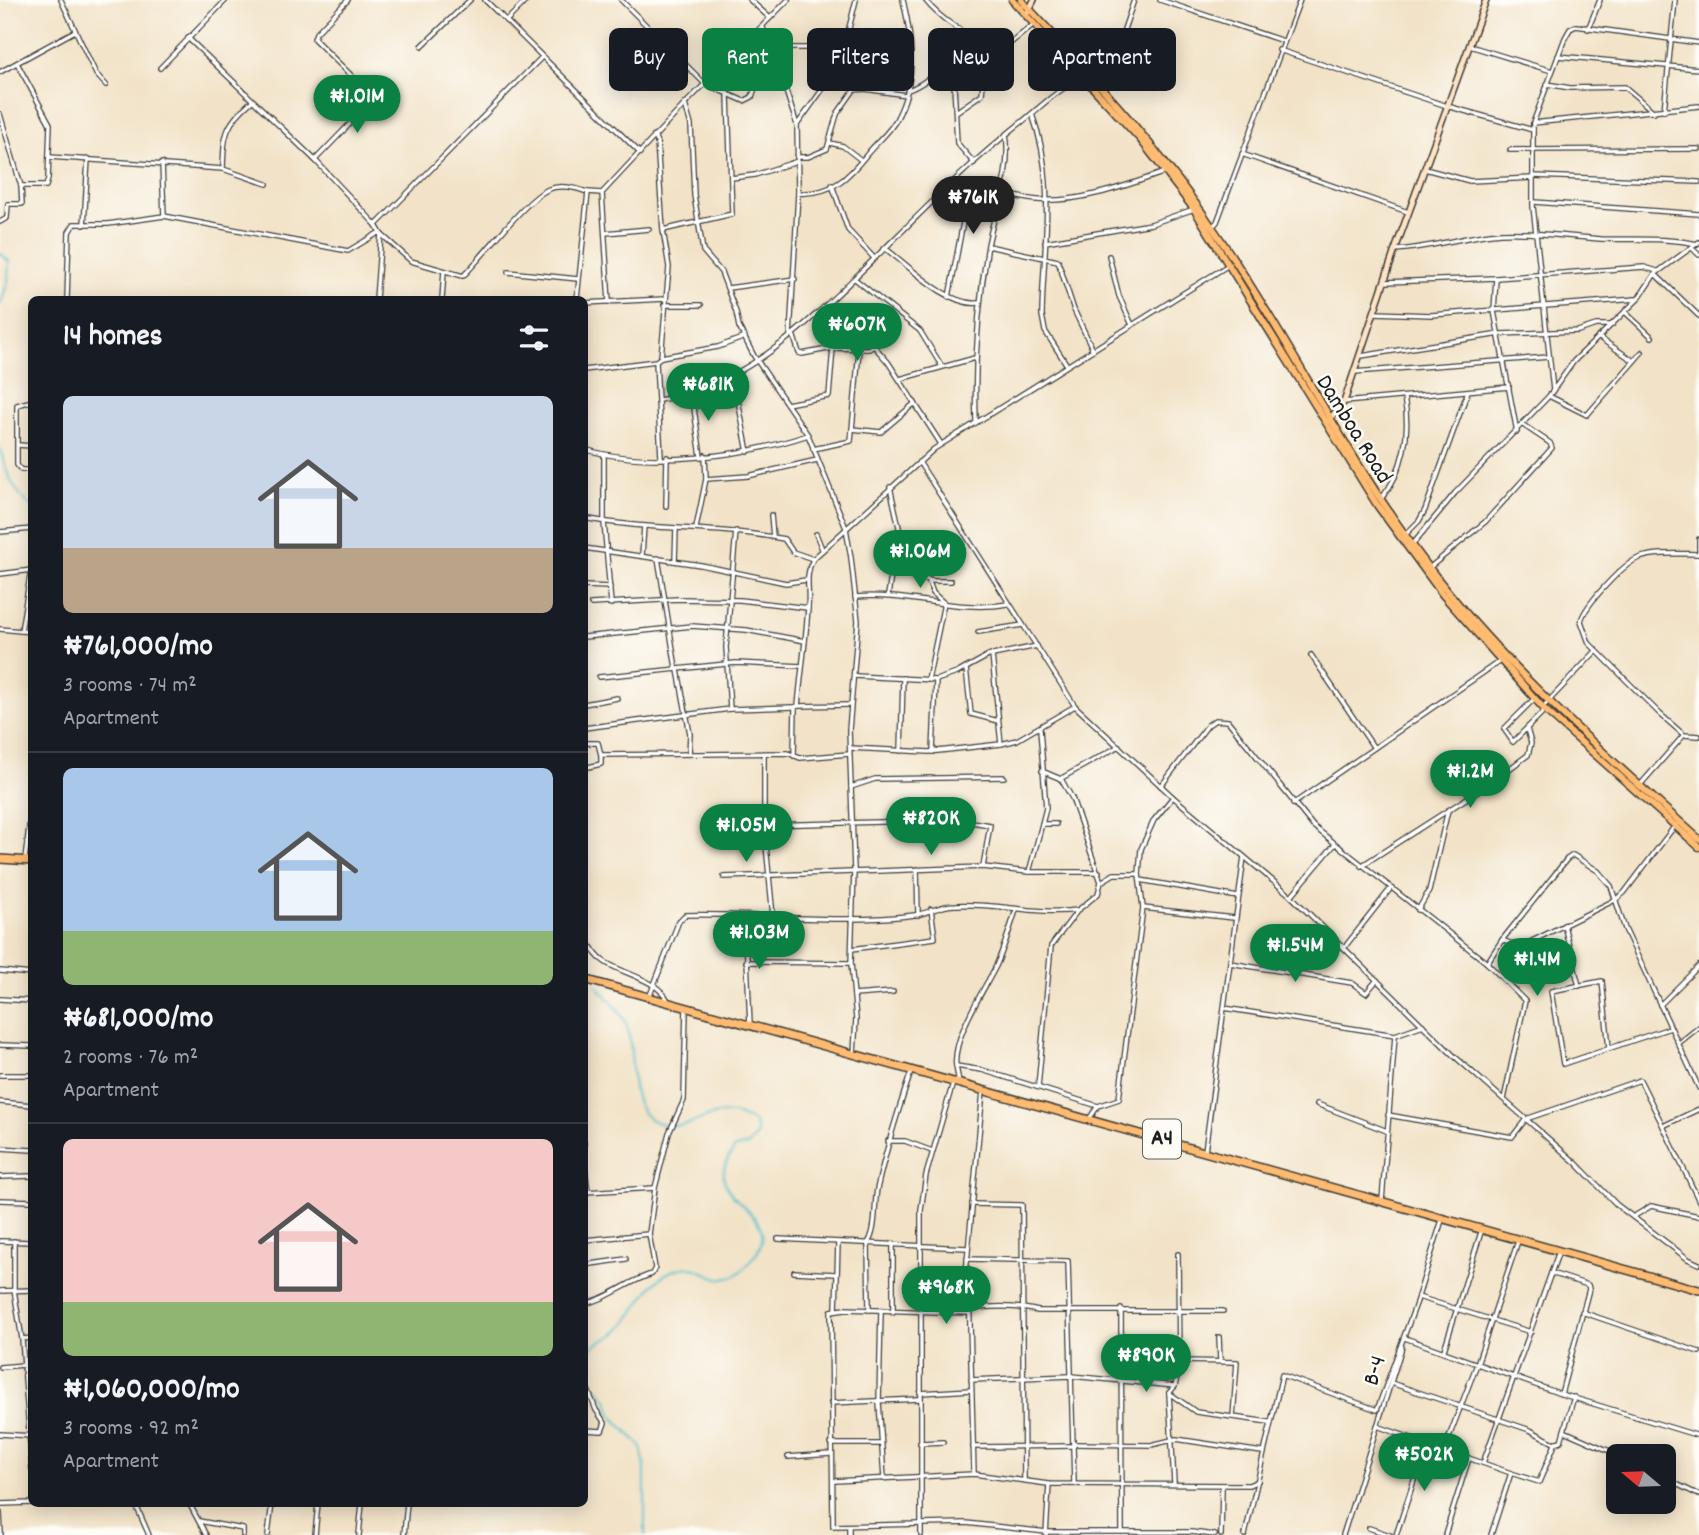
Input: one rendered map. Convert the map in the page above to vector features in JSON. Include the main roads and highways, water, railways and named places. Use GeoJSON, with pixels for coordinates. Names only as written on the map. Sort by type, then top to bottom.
{"type":"FeatureCollection","features":[{"type":"Feature","properties":{"kind":"highway"},"geometry":{"type":"LineString","coordinates":[[0,859],[28,861]]}},
{"type":"Feature","properties":{"kind":"highway","name":"A4"},"geometry":{"type":"LineString","coordinates":[[588,980],[1699,1290]]}},
{"type":"Feature","properties":{"kind":"main road","name":"Damboa Road"},"geometry":{"type":"LineString","coordinates":[[1012,0],[1028,12],[1104,88],[1144,133],[1212,227],[1408,550],[1500,661],[1535,698],[1699,839]]}},
{"type":"Feature","properties":{"kind":"main road","name":"Damboa Road"},"geometry":{"type":"LineString","coordinates":[[1021,0],[1034,24],[1166,171],[1194,209],[1229,265],[1242,279]]}},
{"type":"Feature","properties":{"kind":"main road","name":"Damboa Road"},"geometry":{"type":"LineString","coordinates":[[1328,421],[1429,568],[1545,707]]}},
{"type":"Feature","properties":{"kind":"main road","name":"Damboa Road"},"geometry":{"type":"LineString","coordinates":[[1637,788],[1674,827],[1699,847]]}},
{"type":"Feature","properties":{"kind":"waterway"},"geometry":{"type":"LineString","coordinates":[[0,253],[9,261],[8,282],[0,305]]}},
{"type":"Feature","properties":{"kind":"waterway"},"geometry":{"type":"LineString","coordinates":[[0,449],[11,481],[28,503]]}},
{"type":"Feature","properties":{"kind":"waterway"},"geometry":{"type":"LineString","coordinates":[[588,974],[591,978]]}},
{"type":"Feature","properties":{"kind":"waterway"},"geometry":{"type":"LineString","coordinates":[[588,1351],[625,1324],[649,1290],[664,1275],[686,1267],[722,1279],[731,1277],[742,1271],[754,1257],[762,1241],[760,1227],[753,1215],[731,1194],[725,1181],[725,1166],[735,1148],[749,1145],[757,1134],[755,1123],[728,1113],[679,1125],[667,1125],[652,1120],[642,1111],[636,1098],[630,1037],[624,1019],[597,986]]}},
{"type":"Feature","properties":{"kind":"waterway"},"geometry":{"type":"LineString","coordinates":[[588,1376],[607,1400],[613,1417],[641,1446],[645,1467],[645,1535]]}}]}
